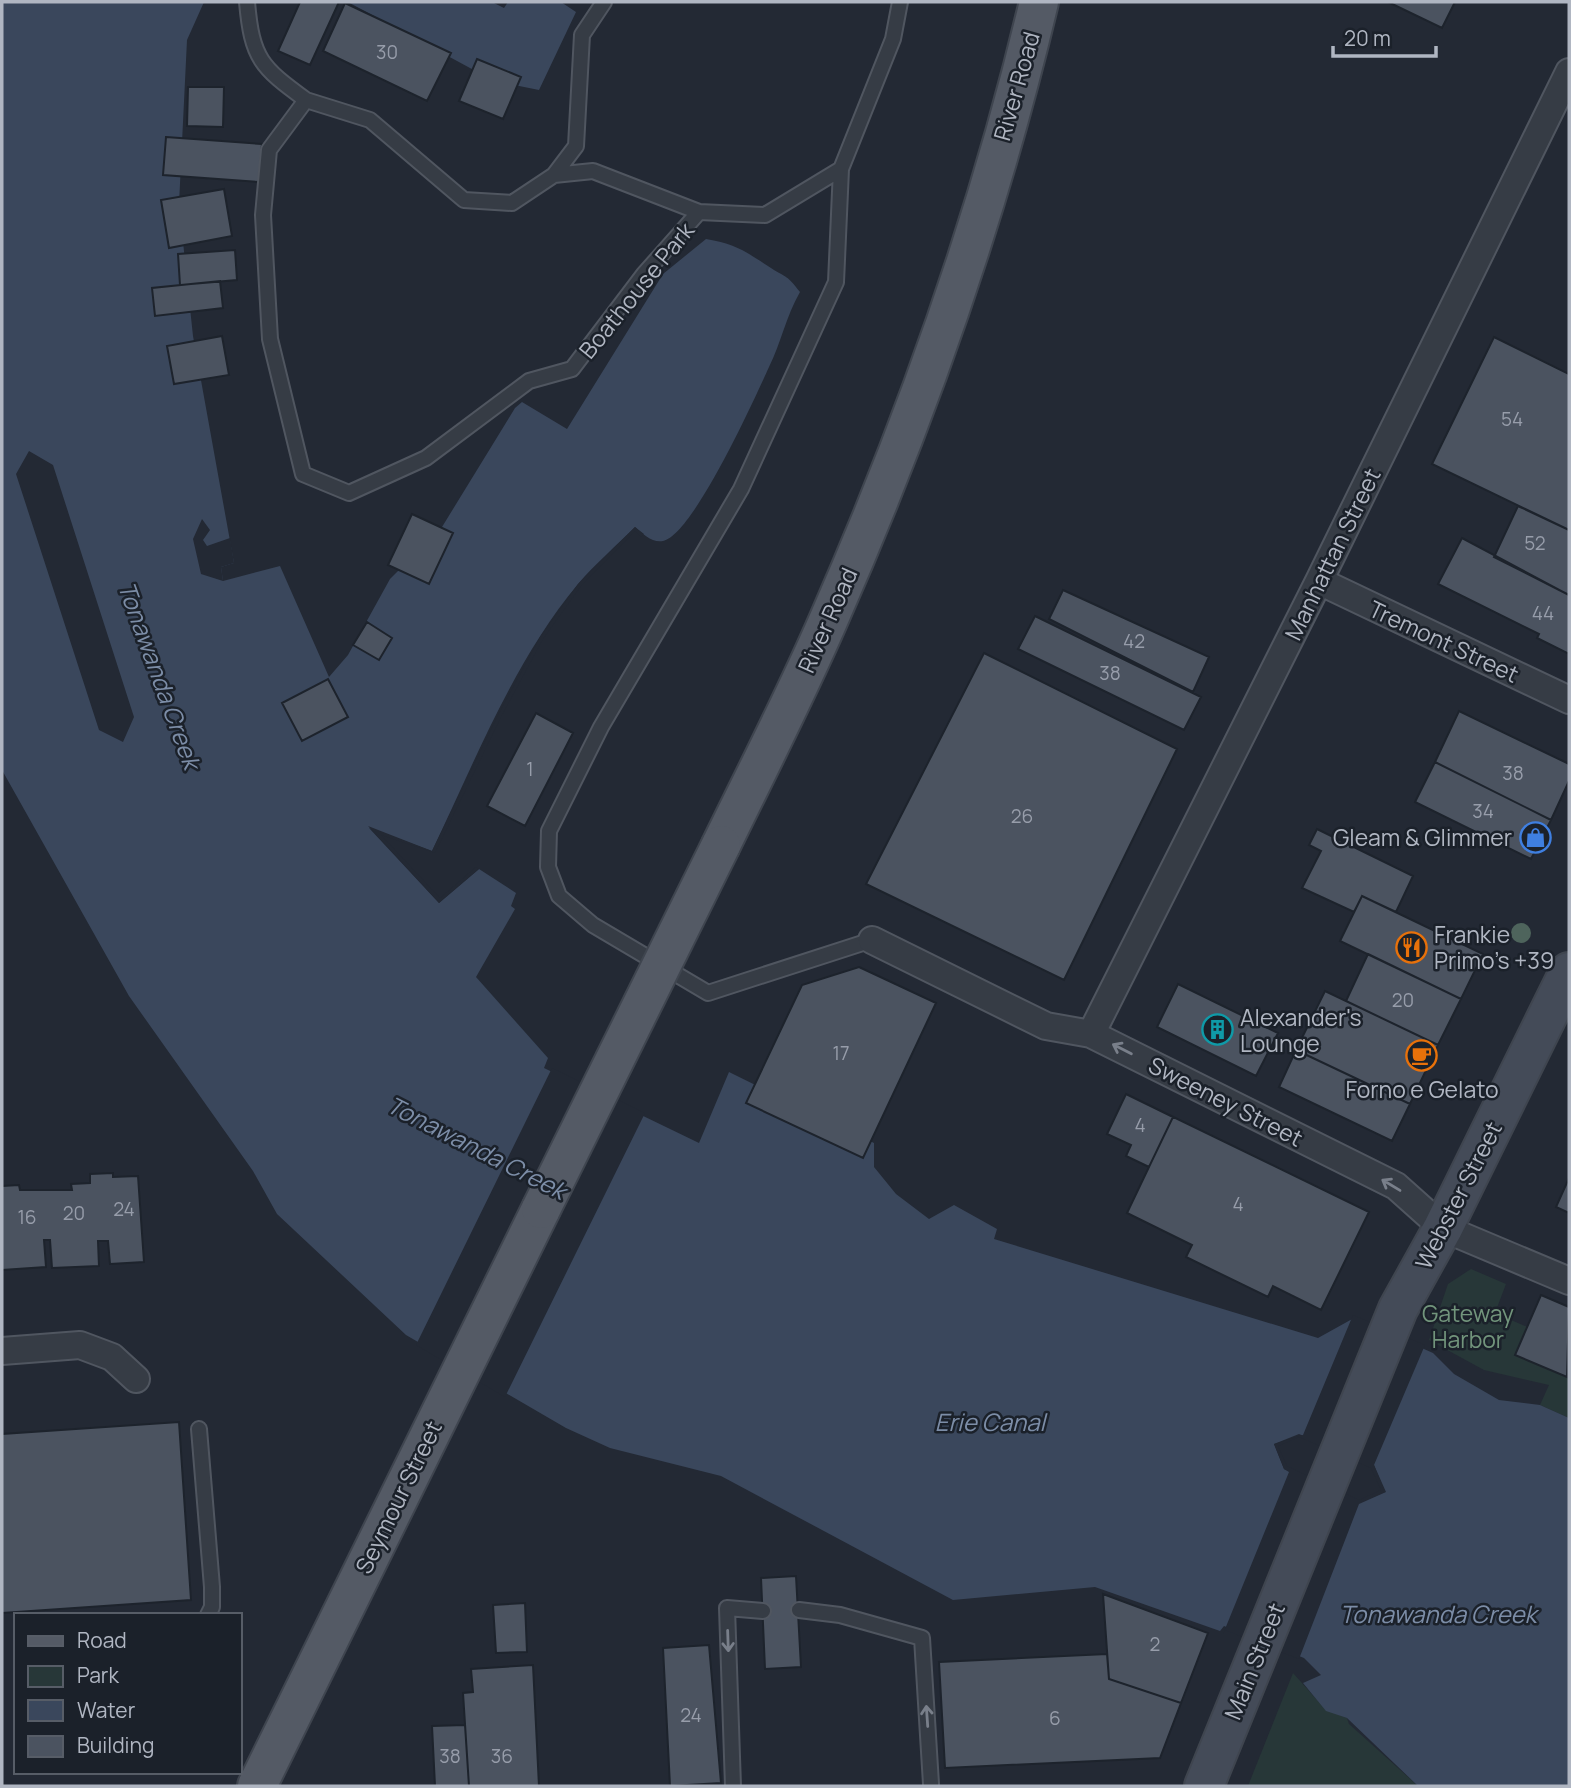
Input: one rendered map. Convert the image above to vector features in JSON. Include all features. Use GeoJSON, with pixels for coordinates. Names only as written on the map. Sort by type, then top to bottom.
{"type":"FeatureCollection","features":[{"type":"Feature","properties":{"kind":"main road","name":"River Road"},"geometry":{"type":"LineString","coordinates":[[541,1209],[828,623],[899,450],[965,270],[1039,2]]}},
{"type":"Feature","properties":{"kind":"main road","name":"Seymour Street"},"geometry":{"type":"LineString","coordinates":[[257,1786],[541,1209]]}},
{"type":"Feature","properties":{"kind":"street","name":"Manhattan Street"},"geometry":{"type":"LineString","coordinates":[[1091,1034],[1319,581],[1569,72]]}},
{"type":"Feature","properties":{"kind":"street","name":"Tremont Street"},"geometry":{"type":"LineString","coordinates":[[1319,581],[1569,700]]}},
{"type":"Feature","properties":{"kind":"street","name":"Sweeney Street"},"geometry":{"type":"LineString","coordinates":[[872,940],[1046,1026],[1091,1034],[1396,1186],[1443,1228],[1569,1281]]}},
{"type":"Feature","properties":{"kind":"street","name":"Webster Street"},"geometry":{"type":"LineString","coordinates":[[1304,1537],[1398,1310],[1443,1228],[1569,972]]}},
{"type":"Feature","properties":{"kind":"street"},"geometry":{"type":"LineString","coordinates":[[2,1351],[79,1345],[113,1357],[136,1379]]}},
{"type":"Feature","properties":{"kind":"street","name":"Main Street"},"geometry":{"type":"LineString","coordinates":[[1204,1786],[1304,1537]]}},
{"type":"Feature","properties":{"kind":"lane"},"geometry":{"type":"LineString","coordinates":[[247,2],[250,39],[267,71],[306,100],[370,120],[464,200],[512,203],[554,175],[576,146],[582,35],[604,2]]}},
{"type":"Feature","properties":{"kind":"lane"},"geometry":{"type":"LineString","coordinates":[[872,940],[708,993],[593,925],[559,896],[548,866],[549,831],[601,727],[741,489],[836,282],[841,169],[893,39],[900,2]]}},
{"type":"Feature","properties":{"kind":"lane","name":"Boathouse Park"},"geometry":{"type":"LineString","coordinates":[[306,100],[269,150],[263,215],[270,339],[303,474],[349,493],[426,458],[529,381],[572,369],[644,274],[699,212]]}},
{"type":"Feature","properties":{"kind":"lane"},"geometry":{"type":"LineString","coordinates":[[576,146],[593,171]]}},
{"type":"Feature","properties":{"kind":"lane"},"geometry":{"type":"LineString","coordinates":[[554,175],[593,171],[699,212],[765,215],[841,169]]}},
{"type":"Feature","properties":{"kind":"lane"},"geometry":{"type":"LineString","coordinates":[[199,1429],[212,1587],[212,1607],[209,1613]]}},
{"type":"Feature","properties":{"kind":"lane"},"geometry":{"type":"LineString","coordinates":[[733,1786],[727,1608],[762,1611]]}},
{"type":"Feature","properties":{"kind":"lane"},"geometry":{"type":"LineString","coordinates":[[799,1610],[840,1615],[922,1638],[931,1784]]}},
{"type":"Feature","properties":{"kind":"green space","name":"Gateway Harbor"},"geometry":{"type":"Polygon","coordinates":[[[1471,1269],[1506,1284],[1495,1313],[1569,1345],[1569,1418],[1540,1405],[1549,1385],[1484,1370],[1429,1340],[1448,1284],[1471,1269]]]}},
{"type":"Feature","properties":{"kind":"green space"},"geometry":{"type":"Polygon","coordinates":[[[1293,1673],[1326,1710],[1347,1718],[1349,1724],[1418,1786],[1248,1786],[1293,1673]]]}},
{"type":"Feature","properties":{"kind":"water","name":"Erie Canal"},"geometry":{"type":"Polygon","coordinates":[[[2,2],[204,2],[187,40],[179,204],[193,336],[234,563],[221,567],[223,581],[280,566],[329,677],[348,655],[390,579],[442,527],[515,408],[522,402],[567,429],[663,274],[706,239],[741,249],[787,277],[800,292],[737,434],[690,516],[676,533],[663,541],[651,539],[635,527],[578,584],[555,613],[515,678],[432,851],[369,828],[439,903],[479,869],[516,893],[511,906],[515,909],[476,977],[548,1058],[544,1068],[699,1143],[729,1072],[874,1143],[874,1167],[896,1194],[929,1219],[954,1205],[997,1229],[994,1239],[1318,1338],[1354,1318],[1433,1353],[1454,1374],[1499,1400],[1540,1405],[1569,1418],[1569,1786],[1418,1786],[1347,1718],[1326,1711],[1303,1683],[1321,1675],[1304,1658],[1224,1626],[1220,1631],[1095,1587],[953,1600],[721,1476],[610,1448],[566,1428],[406,1335],[277,1214],[253,1171],[129,996],[2,770],[2,2]],[[1299,1434],[1274,1444],[1284,1469],[1359,1503],[1385,1492],[1374,1465],[1299,1434]]]}},
{"type":"Feature","properties":{"kind":"water"},"geometry":{"type":"Polygon","coordinates":[[[348,2],[492,2],[504,8],[508,2],[561,2],[576,12],[539,90],[494,81],[348,2]]]}},
{"type":"Feature","properties":{"kind":"pier"},"geometry":{"type":"Polygon","coordinates":[[[29,451],[53,465],[134,717],[123,742],[99,730],[16,474],[29,451]]]}},
{"type":"Feature","properties":{"kind":"pier"},"geometry":{"type":"Polygon","coordinates":[[[202,519],[210,530],[203,540],[207,546],[230,538],[234,563],[221,567],[223,581],[201,574],[193,539],[202,519]]]}},
{"type":"Feature","properties":{"kind":"pier"},"geometry":{"type":"Polygon","coordinates":[[[635,527],[644,534],[641,537],[635,531],[581,586],[543,639],[501,717],[435,853],[381,835],[440,898],[476,867],[479,869],[439,903],[368,826],[432,851],[498,715],[540,637],[578,584],[635,527]]]}},
{"type":"Feature","properties":{"kind":"pier"},"geometry":{"type":"Polygon","coordinates":[[[552,1068],[645,1113],[505,1397],[416,1345],[552,1068]]]}},
{"type":"Feature","properties":{"kind":"pier"},"geometry":{"type":"Polygon","coordinates":[[[1353,1315],[1425,1345],[1374,1465],[1386,1492],[1359,1504],[1299,1659],[1225,1630],[1223,1634],[1289,1472],[1284,1469],[1274,1444],[1303,1435],[1353,1315]],[[1299,1437],[1278,1446],[1287,1466],[1359,1500],[1381,1490],[1371,1468],[1299,1437]]]}},
{"type":"Feature","properties":{"kind":"building"},"geometry":{"type":"Polygon","coordinates":[[[300,2],[339,2],[310,65],[278,51],[300,2]]]}},
{"type":"Feature","properties":{"kind":"building"},"geometry":{"type":"Polygon","coordinates":[[[1388,2],[1455,2],[1442,28],[1388,2]]]}},
{"type":"Feature","properties":{"kind":"building"},"geometry":{"type":"Polygon","coordinates":[[[345,3],[451,53],[427,101],[323,51],[345,3]]]}},
{"type":"Feature","properties":{"kind":"building"},"geometry":{"type":"Polygon","coordinates":[[[477,59],[521,77],[503,119],[459,101],[477,59]]]}},
{"type":"Feature","properties":{"kind":"building"},"geometry":{"type":"Polygon","coordinates":[[[188,87],[224,87],[223,127],[187,126],[188,87]]]}},
{"type":"Feature","properties":{"kind":"building"},"geometry":{"type":"Polygon","coordinates":[[[166,137],[262,144],[259,182],[163,175],[166,137]]]}},
{"type":"Feature","properties":{"kind":"building"},"geometry":{"type":"Polygon","coordinates":[[[224,189],[232,236],[169,248],[161,200],[224,189]]]}},
{"type":"Feature","properties":{"kind":"building"},"geometry":{"type":"Polygon","coordinates":[[[235,250],[237,280],[180,285],[178,254],[235,250]]]}},
{"type":"Feature","properties":{"kind":"building"},"geometry":{"type":"Polygon","coordinates":[[[220,281],[223,308],[155,316],[152,288],[220,281]]]}},
{"type":"Feature","properties":{"kind":"building"},"geometry":{"type":"Polygon","coordinates":[[[222,336],[229,375],[174,384],[167,346],[222,336]]]}},
{"type":"Feature","properties":{"kind":"building"},"geometry":{"type":"Polygon","coordinates":[[[1494,337],[1569,374],[1569,530],[1432,464],[1494,337]]]}},
{"type":"Feature","properties":{"kind":"building"},"geometry":{"type":"Polygon","coordinates":[[[1518,506],[1569,530],[1569,595],[1494,557],[1518,506]]]}},
{"type":"Feature","properties":{"kind":"building"},"geometry":{"type":"Polygon","coordinates":[[[412,514],[453,533],[429,584],[388,565],[412,514]]]}},
{"type":"Feature","properties":{"kind":"building"},"geometry":{"type":"Polygon","coordinates":[[[1462,538],[1569,595],[1569,654],[1537,638],[1539,634],[1438,584],[1462,538]]]}},
{"type":"Feature","properties":{"kind":"building"},"geometry":{"type":"Polygon","coordinates":[[[1063,590],[1209,657],[1193,692],[1049,619],[1063,590]]]}},
{"type":"Feature","properties":{"kind":"building"},"geometry":{"type":"Polygon","coordinates":[[[1035,616],[1201,697],[1184,730],[1018,649],[1035,616]]]}},
{"type":"Feature","properties":{"kind":"building"},"geometry":{"type":"Polygon","coordinates":[[[367,622],[392,638],[379,660],[353,645],[367,622]]]}},
{"type":"Feature","properties":{"kind":"building"},"geometry":{"type":"Polygon","coordinates":[[[984,653],[1177,749],[1064,980],[866,884],[984,653]]]}},
{"type":"Feature","properties":{"kind":"building"},"geometry":{"type":"Polygon","coordinates":[[[328,679],[348,717],[302,741],[282,703],[328,679]]]}},
{"type":"Feature","properties":{"kind":"building"},"geometry":{"type":"Polygon","coordinates":[[[1459,711],[1569,764],[1569,781],[1551,820],[1435,762],[1459,711]]]}},
{"type":"Feature","properties":{"kind":"building"},"geometry":{"type":"Polygon","coordinates":[[[536,713],[573,733],[525,826],[487,806],[536,713]]]}},
{"type":"Feature","properties":{"kind":"building"},"geometry":{"type":"Polygon","coordinates":[[[1435,762],[1551,820],[1531,859],[1415,802],[1435,762]]]}},
{"type":"Feature","properties":{"kind":"building"},"geometry":{"type":"Polygon","coordinates":[[[1317,829],[1413,876],[1396,912],[1362,896],[1354,912],[1302,888],[1321,851],[1309,845],[1317,829]]]}},
{"type":"Feature","properties":{"kind":"building","name":"Frankie Primo's +39"},"geometry":{"type":"Polygon","coordinates":[[[1362,896],[1483,954],[1461,999],[1340,941],[1362,896]]]}},
{"type":"Feature","properties":{"kind":"building"},"geometry":{"type":"Polygon","coordinates":[[[1368,954],[1461,999],[1438,1045],[1346,1001],[1368,954]]]}},
{"type":"Feature","properties":{"kind":"building"},"geometry":{"type":"Polygon","coordinates":[[[859,967],[936,1003],[863,1158],[746,1103],[802,985],[859,967]]]}},
{"type":"Feature","properties":{"kind":"building","name":"Alexander's Lounge"},"geometry":{"type":"Polygon","coordinates":[[[1178,984],[1278,1033],[1256,1076],[1157,1027],[1178,984]]]}},
{"type":"Feature","properties":{"kind":"building"},"geometry":{"type":"Polygon","coordinates":[[[1325,991],[1438,1045],[1410,1104],[1296,1050],[1325,991]]]}},
{"type":"Feature","properties":{"kind":"building"},"geometry":{"type":"Polygon","coordinates":[[[1296,1050],[1410,1104],[1392,1141],[1279,1087],[1296,1050]]]}},
{"type":"Feature","properties":{"kind":"building"},"geometry":{"type":"Polygon","coordinates":[[[1126,1094],[1369,1212],[1321,1310],[1273,1286],[1268,1297],[1186,1257],[1192,1245],[1127,1213],[1149,1167],[1126,1156],[1131,1145],[1107,1134],[1126,1094]]]}},
{"type":"Feature","properties":{"kind":"building"},"geometry":{"type":"Polygon","coordinates":[[[1126,1094],[1173,1117],[1149,1167],[1126,1156],[1131,1145],[1107,1134],[1126,1094]]]}},
{"type":"Feature","properties":{"kind":"building"},"geometry":{"type":"Polygon","coordinates":[[[113,1173],[113,1177],[138,1176],[144,1262],[110,1264],[108,1241],[98,1241],[99,1266],[52,1268],[50,1240],[44,1240],[46,1267],[2,1270],[2,1186],[19,1185],[20,1190],[72,1190],[71,1184],[90,1183],[90,1174],[113,1173]]]}},
{"type":"Feature","properties":{"kind":"building"},"geometry":{"type":"Polygon","coordinates":[[[1569,1178],[1569,1213],[1556,1207],[1569,1178]]]}},
{"type":"Feature","properties":{"kind":"building"},"geometry":{"type":"Polygon","coordinates":[[[1541,1295],[1569,1307],[1567,1377],[1515,1355],[1541,1295]]]}},
{"type":"Feature","properties":{"kind":"building"},"geometry":{"type":"Polygon","coordinates":[[[179,1422],[191,1600],[2,1613],[2,1434],[179,1422]]]}},
{"type":"Feature","properties":{"kind":"building"},"geometry":{"type":"Polygon","coordinates":[[[796,1576],[801,1667],[765,1669],[761,1578],[796,1576]]]}},
{"type":"Feature","properties":{"kind":"building"},"geometry":{"type":"Polygon","coordinates":[[[1103,1594],[1208,1633],[1181,1703],[1109,1679],[1103,1594]]]}},
{"type":"Feature","properties":{"kind":"building"},"geometry":{"type":"Polygon","coordinates":[[[525,1603],[527,1652],[496,1653],[493,1605],[525,1603]]]}},
{"type":"Feature","properties":{"kind":"building"},"geometry":{"type":"Polygon","coordinates":[[[709,1645],[721,1783],[670,1786],[663,1648],[709,1645]]]}},
{"type":"Feature","properties":{"kind":"building"},"geometry":{"type":"Polygon","coordinates":[[[1107,1654],[1109,1679],[1181,1703],[1160,1758],[945,1768],[939,1662],[1107,1654]]]}},
{"type":"Feature","properties":{"kind":"building"},"geometry":{"type":"Polygon","coordinates":[[[533,1665],[539,1786],[469,1786],[463,1693],[473,1692],[471,1669],[533,1665]]]}},
{"type":"Feature","properties":{"kind":"building"},"geometry":{"type":"Polygon","coordinates":[[[465,1725],[469,1786],[435,1786],[432,1726],[465,1725]]]}},
{"type":"Feature","properties":{"kind":"place","name":"Gleam & Glimmer"},"geometry":{"type":"Point","coordinates":[1535,837]}},
{"type":"Feature","properties":{"kind":"place","name":"Frankie Primo's +39"},"geometry":{"type":"Point","coordinates":[1411,947]}},
{"type":"Feature","properties":{"kind":"place","name":"Alexander's Lounge"},"geometry":{"type":"Point","coordinates":[1217,1030]}},
{"type":"Feature","properties":{"kind":"place","name":"Forno e Gelato"},"geometry":{"type":"Point","coordinates":[1422,1055]}},
{"type":"Feature","properties":{"kind":"water label","name":"Tonawanda Creek"},"geometry":{"type":"Point","coordinates":[160,675]}},
{"type":"Feature","properties":{"kind":"water label","name":"Tonawanda Creek"},"geometry":{"type":"Point","coordinates":[477,1147]}},
{"type":"Feature","properties":{"kind":"water label","name":"Tonawanda Creek"},"geometry":{"type":"Point","coordinates":[1438,1613]}}]}
